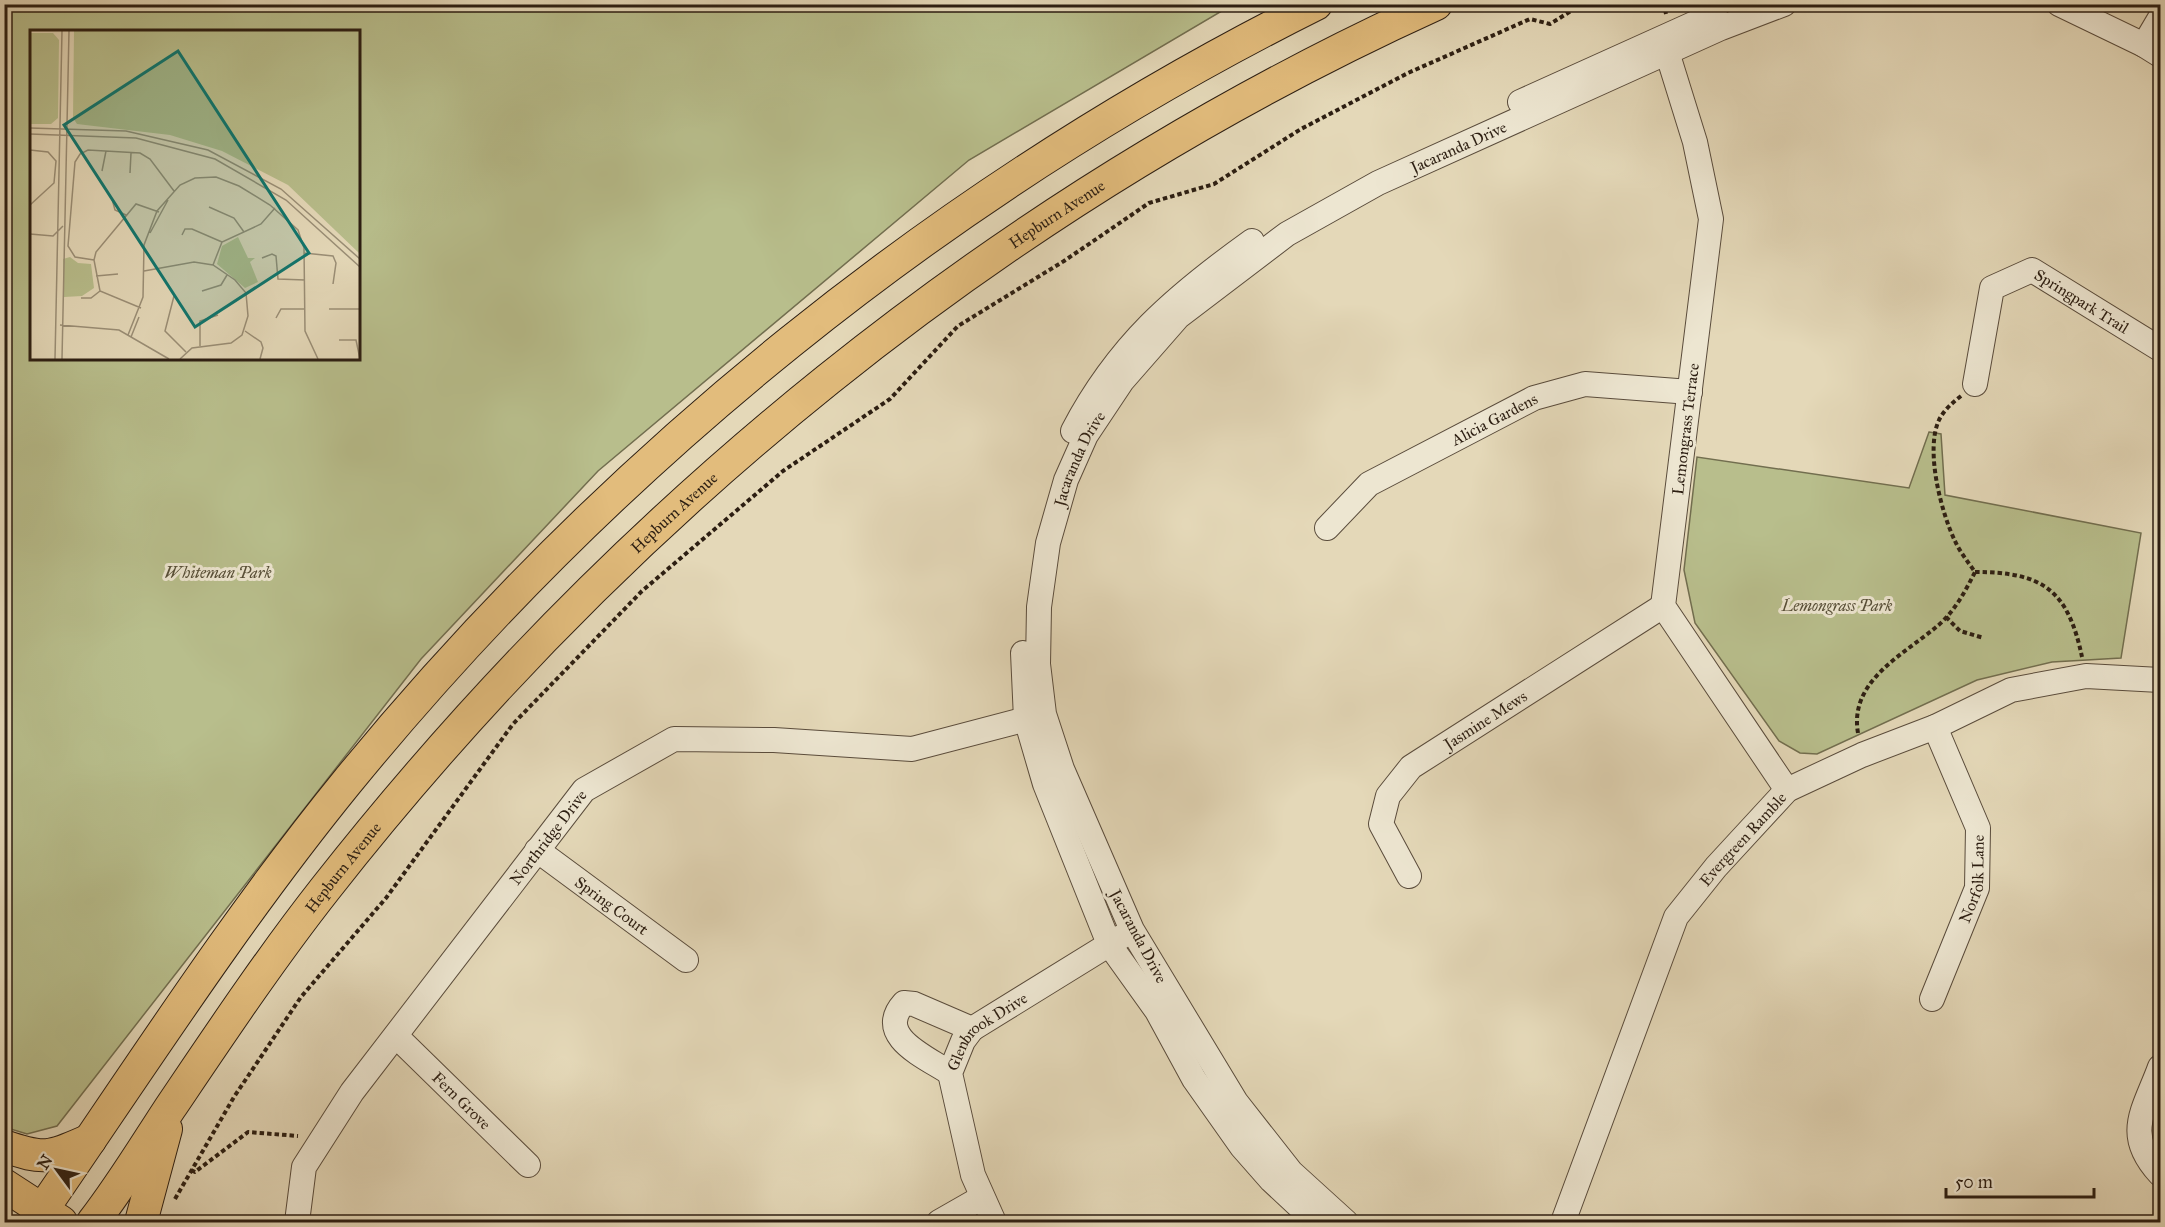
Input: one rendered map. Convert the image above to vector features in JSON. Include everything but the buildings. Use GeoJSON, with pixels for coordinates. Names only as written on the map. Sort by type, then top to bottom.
{"type":"FeatureCollection","features":[{"type":"Feature","properties":{"kind":"main road"},"geometry":{"type":"LineString","coordinates":[[4,1185],[46,1218],[90,1140],[228,938],[346,782],[476,634],[608,502],[757,370],[839,304],[972,208],[1130,107],[1316,4]]}},
{"type":"Feature","properties":{"kind":"main road","name":"Hepburn Avenue"},"geometry":{"type":"LineString","coordinates":[[93,1222],[269,964],[326,888],[449,742],[578,604],[711,477],[862,352],[992,257],[1078,200],[1236,106],[1317,62],[1436,4]]}},
{"type":"Feature","properties":{"kind":"main road"},"geometry":{"type":"LineString","coordinates":[[141,1222],[171,1107]]}},
{"type":"Feature","properties":{"kind":"main road"},"geometry":{"type":"LineString","coordinates":[[4,1146],[41,1157],[54,1156],[90,1140]]}},
{"type":"Feature","properties":{"kind":"street","name":"Jacaranda Drive"},"geometry":{"type":"LineString","coordinates":[[1316,1222],[1271,1180],[1242,1147],[1194,1079],[1156,1011],[1109,944],[1059,823],[1035,716],[1039,607],[1048,543],[1066,480],[1086,435],[1122,381],[1178,317],[1287,234],[1378,183],[1666,45],[1735,4]]}},
{"type":"Feature","properties":{"kind":"street","name":"Jacaranda Drive"},"geometry":{"type":"LineString","coordinates":[[1666,45],[1721,28],[1784,4]]}},
{"type":"Feature","properties":{"kind":"street"},"geometry":{"type":"LineString","coordinates":[[2059,4],[2155,39]]}},
{"type":"Feature","properties":{"kind":"street"},"geometry":{"type":"LineString","coordinates":[[2094,4],[2155,39]]}},
{"type":"Feature","properties":{"kind":"street","name":"Lemongrass Terrace"},"geometry":{"type":"LineString","coordinates":[[1663,606],[1711,219],[1695,142],[1666,45]]}},
{"type":"Feature","properties":{"kind":"street","name":"Springpark Trail"},"geometry":{"type":"LineString","coordinates":[[1975,384],[1992,288],[2031,270],[2160,349]]}},
{"type":"Feature","properties":{"kind":"street","name":"Alicia Gardens"},"geometry":{"type":"LineString","coordinates":[[1327,528],[1369,484],[1534,398],[1585,384],[1690,392]]}},
{"type":"Feature","properties":{"kind":"street"},"geometry":{"type":"LineString","coordinates":[[1663,606],[1788,790]]}},
{"type":"Feature","properties":{"kind":"street","name":"Jasmine Mews"},"geometry":{"type":"LineString","coordinates":[[1409,876],[1381,824],[1388,796],[1411,767],[1663,606]]}},
{"type":"Feature","properties":{"kind":"street","name":"Evergreen Ramble"},"geometry":{"type":"LineString","coordinates":[[1563,1222],[1676,917],[1716,867],[1788,790],[1862,755],[1935,727],[2011,690],[2086,676],[2160,680]]}},
{"type":"Feature","properties":{"kind":"street","name":"Jacaranda Drive"},"geometry":{"type":"LineString","coordinates":[[1035,716],[1062,769],[1132,930],[1236,1102],[1291,1172],[1346,1222]]}},
{"type":"Feature","properties":{"kind":"street","name":"Northridge Drive"},"geometry":{"type":"LineString","coordinates":[[297,1222],[304,1167],[352,1092],[584,789],[674,739],[774,740],[912,749],[1035,716]]}},
{"type":"Feature","properties":{"kind":"street","name":"Norfolk Lane"},"geometry":{"type":"LineString","coordinates":[[1932,999],[1977,888],[1978,828],[1935,727]]}},
{"type":"Feature","properties":{"kind":"street","name":"Spring Court"},"geometry":{"type":"LineString","coordinates":[[537,850],[686,960]]}},
{"type":"Feature","properties":{"kind":"street","name":"Glenbrook Drive"},"geometry":{"type":"LineString","coordinates":[[994,1222],[981,1198],[950,1072],[963,1041],[972,1029],[1132,930]]}},
{"type":"Feature","properties":{"kind":"street"},"geometry":{"type":"LineString","coordinates":[[950,1072],[901,1040],[894,1029],[895,1013],[904,1003],[914,1004],[928,1008],[972,1029]]}},
{"type":"Feature","properties":{"kind":"street","name":"Fern Grove"},"geometry":{"type":"LineString","coordinates":[[396,1036],[528,1165]]}},
{"type":"Feature","properties":{"kind":"street"},"geometry":{"type":"LineString","coordinates":[[2160,1067],[2137,1127],[2147,1160],[2160,1174]]}},
{"type":"Feature","properties":{"kind":"street"},"geometry":{"type":"LineString","coordinates":[[939,1222],[981,1198]]}},
{"type":"Feature","properties":{"kind":"path"},"geometry":{"type":"LineString","coordinates":[[171,1205],[234,1097],[301,997],[386,898],[513,724],[642,591],[783,471],[890,399],[958,326],[1064,261],[1149,203],[1214,184],[1301,129],[1408,73],[1530,19],[1550,24],[1571,11],[1574,4]]}},
{"type":"Feature","properties":{"kind":"path"},"geometry":{"type":"LineString","coordinates":[[1975,384],[1947,407],[1938,421],[1933,452],[1942,504],[1955,542],[1975,572]]}},
{"type":"Feature","properties":{"kind":"path"},"geometry":{"type":"LineString","coordinates":[[1862,755],[1856,711],[1866,692],[1879,671],[1906,648],[1936,628],[1946,617],[1962,597],[1975,572]]}},
{"type":"Feature","properties":{"kind":"path"},"geometry":{"type":"LineString","coordinates":[[1975,572],[2007,572],[2031,579],[2048,588],[2061,599],[2079,642],[2086,676]]}},
{"type":"Feature","properties":{"kind":"path"},"geometry":{"type":"LineString","coordinates":[[1946,617],[1960,631],[1984,638]]}},
{"type":"Feature","properties":{"kind":"path"},"geometry":{"type":"LineString","coordinates":[[191,1170],[195,1172],[248,1132],[298,1136],[315,1149]]}},
{"type":"Feature","properties":{"kind":"green space","name":"Whiteman Park"},"geometry":{"type":"Polygon","coordinates":[[[4,5],[1232,5],[969,160],[598,471],[421,659],[57,1126],[27,1134],[4,1127],[4,5]]]}},
{"type":"Feature","properties":{"kind":"green space","name":"Lemongrass Park"},"geometry":{"type":"Polygon","coordinates":[[[1929,432],[1941,434],[1945,495],[2141,533],[2121,658],[2052,662],[1977,680],[1817,754],[1800,753],[1779,741],[1695,623],[1684,570],[1697,457],[1909,488],[1929,432]]]}}]}
